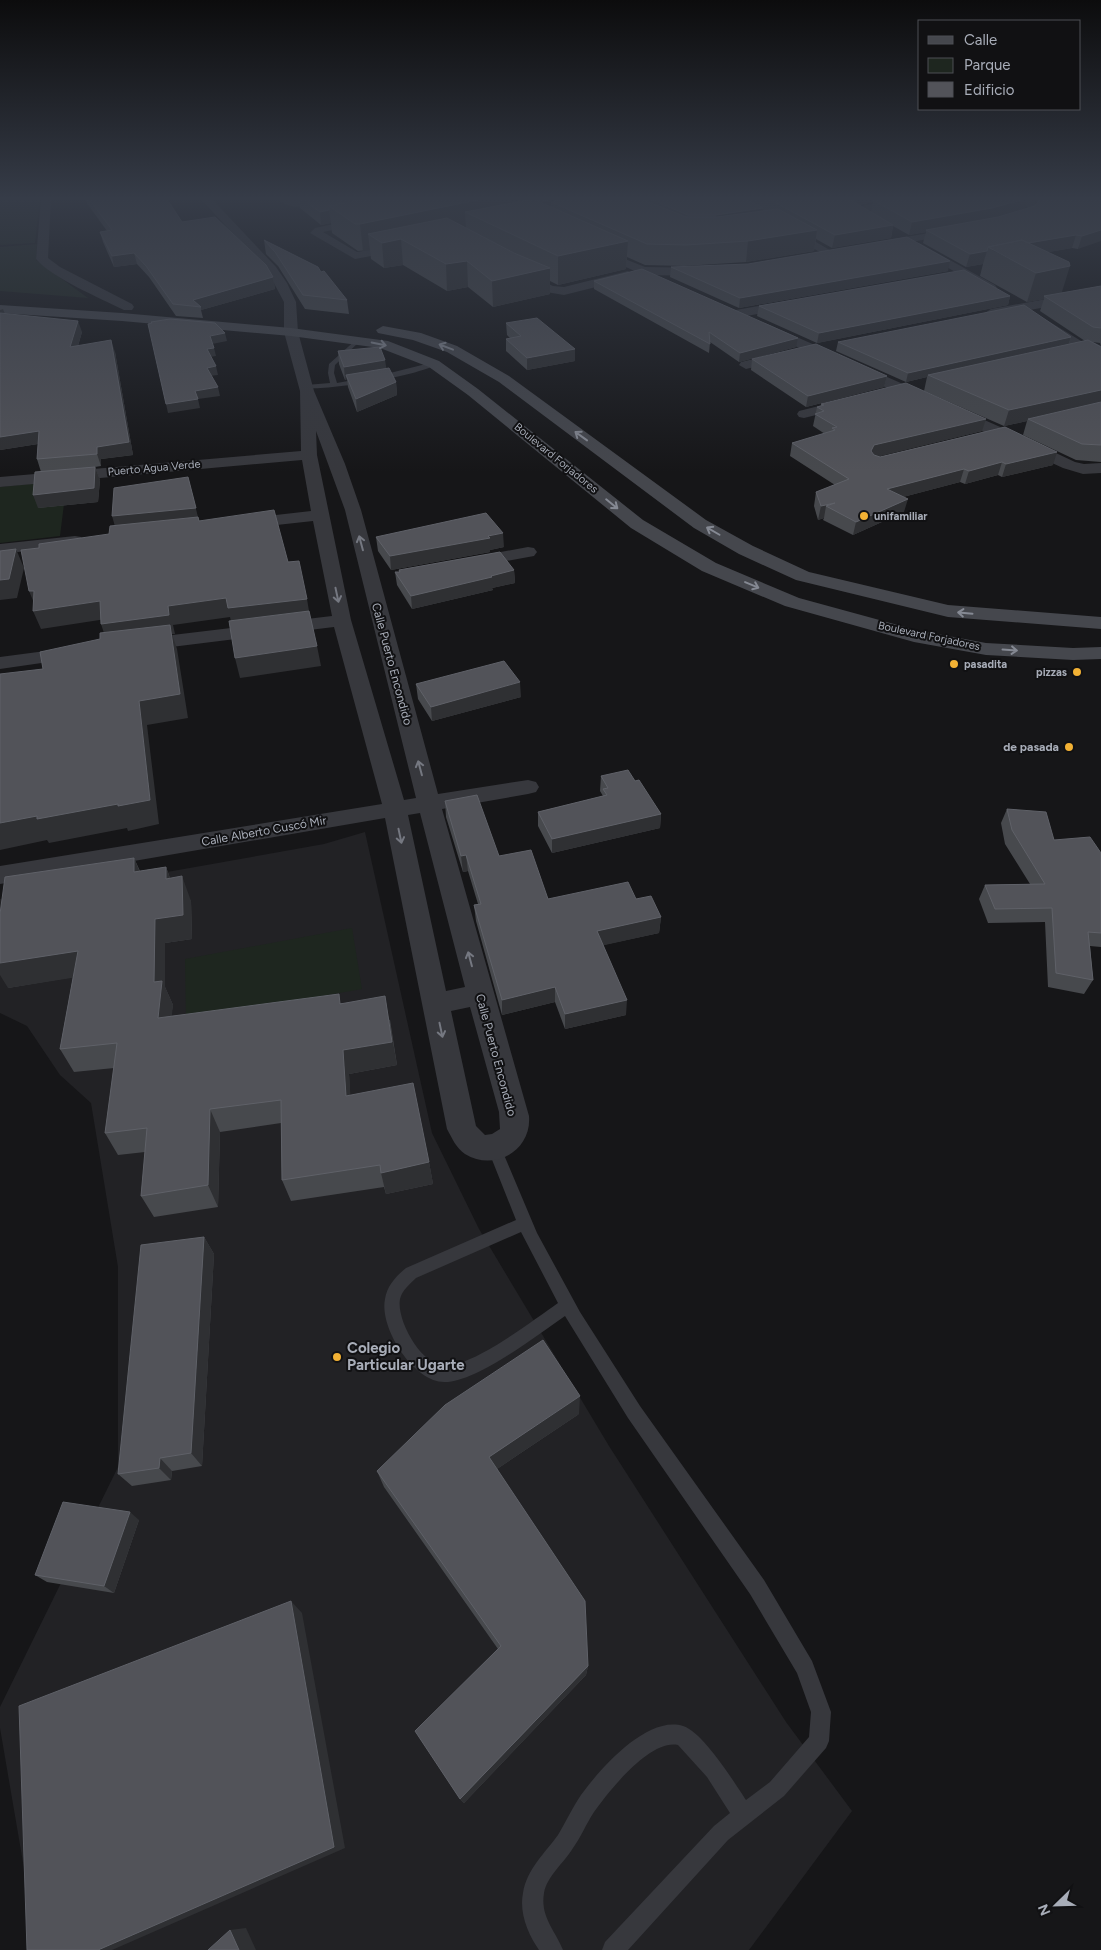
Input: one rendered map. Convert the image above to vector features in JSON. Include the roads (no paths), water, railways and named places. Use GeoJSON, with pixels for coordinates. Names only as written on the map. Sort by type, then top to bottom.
{"type":"FeatureCollection","features":[{"type":"Feature","properties":{"kind":"main road","name":"Boulevard Forjadores"},"geometry":{"type":"LineString","coordinates":[[0,299],[128,307],[291,326],[383,344],[434,364],[473,392],[637,524],[709,567],[792,602],[914,636],[986,648],[1073,654],[1101,652]]}},
{"type":"Feature","properties":{"kind":"main road","name":"Boulevard Forjadores"},"geometry":{"type":"LineString","coordinates":[[0,309],[387,330],[416,336],[452,349],[504,380],[700,524],[746,550],[803,576],[948,611],[1101,623]]}},
{"type":"Feature","properties":{"kind":"street"},"geometry":{"type":"LineString","coordinates":[[95,290],[128,307]]}},
{"type":"Feature","properties":{"kind":"street","name":"Calle Puerto Encondido"},"geometry":{"type":"LineString","coordinates":[[284,290],[290,302],[291,326],[306,389],[381,579],[379,616],[480,995],[514,1112],[514,1133],[508,1141],[494,1148],[479,1147],[470,1141],[462,1128],[395,809],[342,620],[309,455],[306,389]]}},
{"type":"Feature","properties":{"kind":"street"},"geometry":{"type":"LineString","coordinates":[[994,290],[1023,307],[1082,349],[1101,359]]}},
{"type":"Feature","properties":{"kind":"street"},"geometry":{"type":"LineString","coordinates":[[976,316],[1101,293]]}},
{"type":"Feature","properties":{"kind":"street"},"geometry":{"type":"LineString","coordinates":[[736,314],[802,302]]}},
{"type":"Feature","properties":{"kind":"street"},"geometry":{"type":"LineString","coordinates":[[719,306],[1069,465],[1083,469],[1101,468]]}},
{"type":"Feature","properties":{"kind":"street"},"geometry":{"type":"LineString","coordinates":[[746,365],[834,345]]}},
{"type":"Feature","properties":{"kind":"street"},"geometry":{"type":"LineString","coordinates":[[1064,353],[1101,346]]}},
{"type":"Feature","properties":{"kind":"street"},"geometry":{"type":"LineString","coordinates":[[885,394],[922,385]]}},
{"type":"Feature","properties":{"kind":"street"},"geometry":{"type":"LineString","coordinates":[[804,414],[867,398]]}},
{"type":"Feature","properties":{"kind":"street"},"geometry":{"type":"LineString","coordinates":[[973,440],[1029,426]]}},
{"type":"Feature","properties":{"kind":"street","name":"Puerto Agua Verde"},"geometry":{"type":"LineString","coordinates":[[0,482],[309,455]]}},
{"type":"Feature","properties":{"kind":"street"},"geometry":{"type":"LineString","coordinates":[[223,526],[319,511],[350,503]]}},
{"type":"Feature","properties":{"kind":"street"},"geometry":{"type":"LineString","coordinates":[[0,549],[87,540]]}},
{"type":"Feature","properties":{"kind":"street"},"geometry":{"type":"LineString","coordinates":[[450,567],[528,552]]}},
{"type":"Feature","properties":{"kind":"street"},"geometry":{"type":"LineString","coordinates":[[117,648],[342,620]]}},
{"type":"Feature","properties":{"kind":"street"},"geometry":{"type":"LineString","coordinates":[[0,662],[98,650]]}},
{"type":"Feature","properties":{"kind":"street","name":"Calle Alberto Cuscó Mir"},"geometry":{"type":"LineString","coordinates":[[0,875],[528,787]]}},
{"type":"Feature","properties":{"kind":"street"},"geometry":{"type":"LineString","coordinates":[[435,1003],[480,995]]}},
{"type":"Feature","properties":{"kind":"lane"},"geometry":{"type":"LineString","coordinates":[[334,386],[330,373],[332,364],[358,340]]}},
{"type":"Feature","properties":{"kind":"lane"},"geometry":{"type":"LineString","coordinates":[[306,389],[378,379],[434,364]]}},
{"type":"Feature","properties":{"kind":"lane"},"geometry":{"type":"LineString","coordinates":[[494,1148],[525,1223],[568,1305],[634,1412],[757,1587],[805,1668],[821,1712],[819,1741],[776,1789],[721,1833],[613,1950]]}},
{"type":"Feature","properties":{"kind":"lane"},"geometry":{"type":"LineString","coordinates":[[525,1223],[411,1273],[402,1281],[396,1290],[392,1303],[397,1323],[406,1344],[416,1360],[429,1371],[444,1375],[461,1371],[486,1358],[568,1305]]}},
{"type":"Feature","properties":{"kind":"lane"},"geometry":{"type":"LineString","coordinates":[[552,1950],[543,1940],[535,1922],[532,1910],[533,1892],[543,1871],[565,1842],[591,1798],[621,1764],[643,1747],[667,1734],[684,1736],[714,1770],[744,1814]]}},
{"type":"Feature","properties":{"kind":"place","name":"unifamiliar"},"geometry":{"type":"Point","coordinates":[864,516]}},
{"type":"Feature","properties":{"kind":"place","name":"pasadita"},"geometry":{"type":"Point","coordinates":[954,664]}},
{"type":"Feature","properties":{"kind":"place","name":"pizzas"},"geometry":{"type":"Point","coordinates":[1077,672]}},
{"type":"Feature","properties":{"kind":"place","name":"de pasada"},"geometry":{"type":"Point","coordinates":[1069,747]}},
{"type":"Feature","properties":{"kind":"place","name":"Colegio Particular Ugarte"},"geometry":{"type":"Point","coordinates":[337,1357]}}]}
